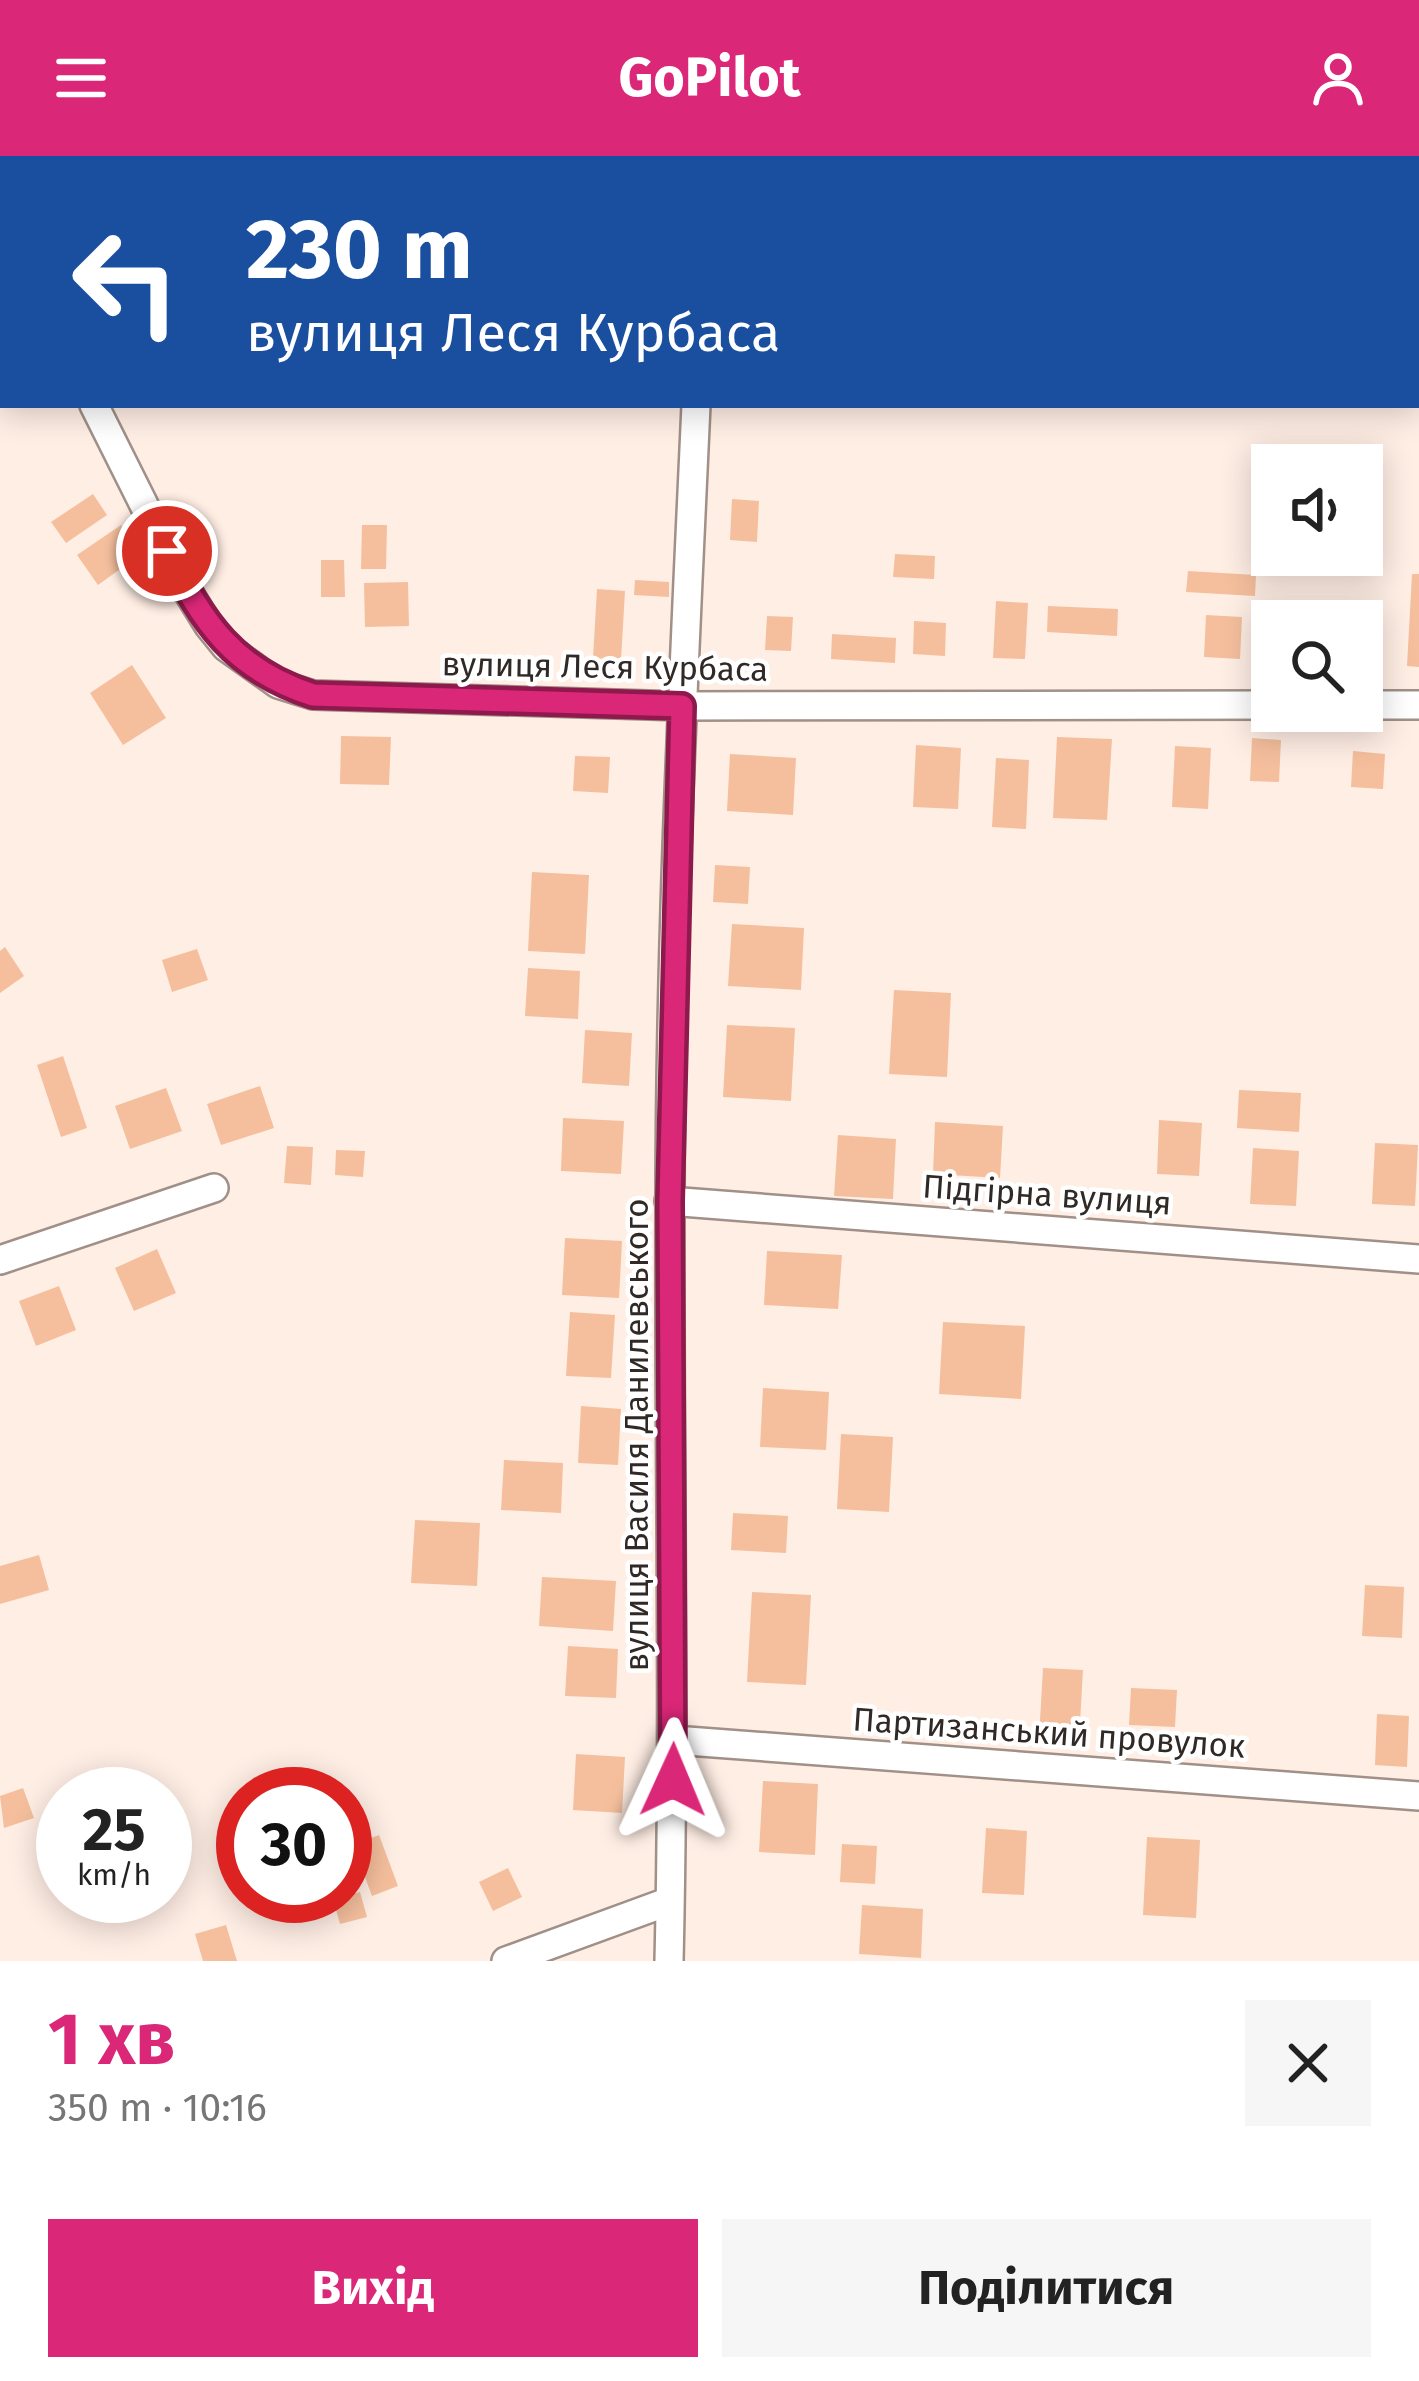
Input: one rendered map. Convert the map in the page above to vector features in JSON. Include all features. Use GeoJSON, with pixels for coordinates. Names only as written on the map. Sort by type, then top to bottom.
{"type":"FeatureCollection","features":[{"type":"Feature","properties":{"kind":"street","name":"вулиця Леся Курбаса"},"geometry":{"type":"LineString","coordinates":[[96,408],[209,626],[226,647],[278,684],[313,695],[682,706],[1251,706]]}},
{"type":"Feature","properties":{"kind":"street","name":"вулиця Василя Данилевського"},"geometry":{"type":"LineString","coordinates":[[669,1961],[674,1740],[670,1201],[682,706],[696,408]]}},
{"type":"Feature","properties":{"kind":"street"},"geometry":{"type":"LineString","coordinates":[[1383,705],[1419,705]]}},
{"type":"Feature","properties":{"kind":"street"},"geometry":{"type":"LineString","coordinates":[[0,1260],[214,1187]]}},
{"type":"Feature","properties":{"kind":"street","name":"Підгірна вулиця"},"geometry":{"type":"LineString","coordinates":[[670,1201],[1419,1259]]}},
{"type":"Feature","properties":{"kind":"street","name":"Партизанський провулок"},"geometry":{"type":"LineString","coordinates":[[674,1740],[1419,1796]]}},
{"type":"Feature","properties":{"kind":"street"},"geometry":{"type":"LineString","coordinates":[[506,1961],[670,1901]]}},
{"type":"Feature","properties":{"kind":"building"},"geometry":{"type":"Polygon","coordinates":[[[93,494],[107,515],[66,543],[51,522],[93,494]]]}},
{"type":"Feature","properties":{"kind":"building"},"geometry":{"type":"Polygon","coordinates":[[[732,499],[759,501],[757,542],[730,540],[732,499]]]}},
{"type":"Feature","properties":{"kind":"building"},"geometry":{"type":"Polygon","coordinates":[[[121,525],[141,554],[98,585],[77,555],[121,525]]]}},
{"type":"Feature","properties":{"kind":"building"},"geometry":{"type":"Polygon","coordinates":[[[362,525],[387,525],[386,569],[361,569],[362,525]]]}},
{"type":"Feature","properties":{"kind":"building"},"geometry":{"type":"Polygon","coordinates":[[[895,554],[935,556],[934,579],[893,577],[895,554]]]}},
{"type":"Feature","properties":{"kind":"building"},"geometry":{"type":"Polygon","coordinates":[[[321,560],[344,560],[345,597],[321,597],[321,560]]]}},
{"type":"Feature","properties":{"kind":"building"},"geometry":{"type":"Polygon","coordinates":[[[1188,571],[1256,576],[1255,596],[1186,592],[1188,571]]]}},
{"type":"Feature","properties":{"kind":"building"},"geometry":{"type":"Polygon","coordinates":[[[1412,574],[1419,574],[1419,667],[1407,666],[1412,574]]]}},
{"type":"Feature","properties":{"kind":"building"},"geometry":{"type":"Polygon","coordinates":[[[635,580],[669,582],[669,597],[634,595],[635,580]]]}},
{"type":"Feature","properties":{"kind":"building"},"geometry":{"type":"Polygon","coordinates":[[[408,582],[409,626],[365,627],[364,583],[408,582]]]}},
{"type":"Feature","properties":{"kind":"building"},"geometry":{"type":"Polygon","coordinates":[[[597,589],[625,591],[621,660],[593,658],[597,589]]]}},
{"type":"Feature","properties":{"kind":"building"},"geometry":{"type":"Polygon","coordinates":[[[996,601],[1028,603],[1025,659],[993,658],[996,601]]]}},
{"type":"Feature","properties":{"kind":"building"},"geometry":{"type":"Polygon","coordinates":[[[1048,606],[1118,609],[1117,636],[1047,632],[1048,606]]]}},
{"type":"Feature","properties":{"kind":"building"},"geometry":{"type":"Polygon","coordinates":[[[1206,615],[1242,617],[1240,659],[1204,657],[1206,615]]]}},
{"type":"Feature","properties":{"kind":"building"},"geometry":{"type":"Polygon","coordinates":[[[767,616],[793,617],[791,651],[765,650],[767,616]]]}},
{"type":"Feature","properties":{"kind":"building"},"geometry":{"type":"Polygon","coordinates":[[[914,621],[946,623],[945,656],[913,654],[914,621]]]}},
{"type":"Feature","properties":{"kind":"building"},"geometry":{"type":"Polygon","coordinates":[[[832,634],[896,638],[895,663],[831,659],[832,634]]]}},
{"type":"Feature","properties":{"kind":"building"},"geometry":{"type":"Polygon","coordinates":[[[132,665],[166,718],[123,745],[90,693],[132,665]]]}},
{"type":"Feature","properties":{"kind":"building"},"geometry":{"type":"Polygon","coordinates":[[[341,736],[391,737],[389,785],[340,784],[341,736]]]}},
{"type":"Feature","properties":{"kind":"building"},"geometry":{"type":"Polygon","coordinates":[[[1057,737],[1112,739],[1107,820],[1053,818],[1057,737]]]}},
{"type":"Feature","properties":{"kind":"building"},"geometry":{"type":"Polygon","coordinates":[[[1252,738],[1281,740],[1279,782],[1250,781],[1252,738]]]}},
{"type":"Feature","properties":{"kind":"building"},"geometry":{"type":"Polygon","coordinates":[[[916,745],[961,748],[958,809],[913,807],[916,745]]]}},
{"type":"Feature","properties":{"kind":"building"},"geometry":{"type":"Polygon","coordinates":[[[1175,746],[1211,748],[1208,809],[1172,807],[1175,746]]]}},
{"type":"Feature","properties":{"kind":"building"},"geometry":{"type":"Polygon","coordinates":[[[1353,751],[1385,754],[1383,789],[1351,787],[1353,751]]]}},
{"type":"Feature","properties":{"kind":"building"},"geometry":{"type":"Polygon","coordinates":[[[730,754],[796,758],[793,815],[727,811],[730,754]]]}},
{"type":"Feature","properties":{"kind":"building"},"geometry":{"type":"Polygon","coordinates":[[[575,756],[610,757],[608,793],[573,791],[575,756]]]}},
{"type":"Feature","properties":{"kind":"building"},"geometry":{"type":"Polygon","coordinates":[[[996,758],[1029,760],[1026,829],[992,827],[996,758]]]}},
{"type":"Feature","properties":{"kind":"building"},"geometry":{"type":"Polygon","coordinates":[[[715,865],[750,867],[748,904],[713,902],[715,865]]]}},
{"type":"Feature","properties":{"kind":"building"},"geometry":{"type":"Polygon","coordinates":[[[532,872],[589,875],[585,954],[528,951],[532,872]]]}},
{"type":"Feature","properties":{"kind":"building"},"geometry":{"type":"Polygon","coordinates":[[[732,924],[804,928],[801,990],[728,986],[732,924]]]}},
{"type":"Feature","properties":{"kind":"building"},"geometry":{"type":"Polygon","coordinates":[[[5,947],[24,976],[0,993],[0,951],[5,947]]]}},
{"type":"Feature","properties":{"kind":"building"},"geometry":{"type":"Polygon","coordinates":[[[197,949],[208,980],[172,992],[162,960],[197,949]]]}},
{"type":"Feature","properties":{"kind":"building"},"geometry":{"type":"Polygon","coordinates":[[[528,968],[580,971],[578,1019],[525,1016],[528,968]]]}},
{"type":"Feature","properties":{"kind":"building"},"geometry":{"type":"Polygon","coordinates":[[[894,990],[951,993],[947,1077],[889,1074],[894,990]]]}},
{"type":"Feature","properties":{"kind":"building"},"geometry":{"type":"Polygon","coordinates":[[[727,1025],[795,1028],[791,1101],[723,1097],[727,1025]]]}},
{"type":"Feature","properties":{"kind":"building"},"geometry":{"type":"Polygon","coordinates":[[[585,1030],[632,1033],[629,1086],[582,1083],[585,1030]]]}},
{"type":"Feature","properties":{"kind":"building"},"geometry":{"type":"Polygon","coordinates":[[[63,1056],[87,1128],[61,1137],[37,1065],[63,1056]]]}},
{"type":"Feature","properties":{"kind":"building"},"geometry":{"type":"Polygon","coordinates":[[[260,1086],[274,1128],[221,1145],[207,1104],[260,1086]]]}},
{"type":"Feature","properties":{"kind":"building"},"geometry":{"type":"Polygon","coordinates":[[[166,1088],[182,1131],[130,1149],[115,1106],[166,1088]]]}},
{"type":"Feature","properties":{"kind":"building"},"geometry":{"type":"Polygon","coordinates":[[[1239,1090],[1301,1093],[1299,1132],[1237,1128],[1239,1090]]]}},
{"type":"Feature","properties":{"kind":"building"},"geometry":{"type":"Polygon","coordinates":[[[563,1118],[624,1121],[621,1174],[561,1171],[563,1118]]]}},
{"type":"Feature","properties":{"kind":"building"},"geometry":{"type":"Polygon","coordinates":[[[1159,1120],[1202,1123],[1199,1176],[1157,1174],[1159,1120]]]}},
{"type":"Feature","properties":{"kind":"building"},"geometry":{"type":"Polygon","coordinates":[[[935,1122],[1003,1126],[1000,1178],[933,1174],[935,1122]]]}},
{"type":"Feature","properties":{"kind":"building"},"geometry":{"type":"Polygon","coordinates":[[[838,1135],[896,1139],[893,1199],[834,1196],[838,1135]]]}},
{"type":"Feature","properties":{"kind":"building"},"geometry":{"type":"Polygon","coordinates":[[[1375,1143],[1418,1145],[1415,1206],[1372,1204],[1375,1143]]]}},
{"type":"Feature","properties":{"kind":"building"},"geometry":{"type":"Polygon","coordinates":[[[287,1146],[313,1147],[311,1185],[284,1183],[287,1146]]]}},
{"type":"Feature","properties":{"kind":"building"},"geometry":{"type":"Polygon","coordinates":[[[1253,1148],[1299,1151],[1296,1206],[1250,1204],[1253,1148]]]}},
{"type":"Feature","properties":{"kind":"building"},"geometry":{"type":"Polygon","coordinates":[[[336,1150],[365,1151],[363,1177],[335,1175],[336,1150]]]}},
{"type":"Feature","properties":{"kind":"building"},"geometry":{"type":"Polygon","coordinates":[[[565,1238],[622,1241],[619,1298],[562,1295],[565,1238]]]}},
{"type":"Feature","properties":{"kind":"building"},"geometry":{"type":"Polygon","coordinates":[[[157,1249],[176,1293],[134,1311],[115,1268],[157,1249]]]}},
{"type":"Feature","properties":{"kind":"building"},"geometry":{"type":"Polygon","coordinates":[[[767,1251],[842,1255],[838,1309],[764,1305],[767,1251]]]}},
{"type":"Feature","properties":{"kind":"building"},"geometry":{"type":"Polygon","coordinates":[[[59,1286],[76,1330],[36,1346],[19,1301],[59,1286]]]}},
{"type":"Feature","properties":{"kind":"building"},"geometry":{"type":"Polygon","coordinates":[[[570,1312],[615,1315],[611,1378],[566,1376],[570,1312]]]}},
{"type":"Feature","properties":{"kind":"building"},"geometry":{"type":"Polygon","coordinates":[[[943,1322],[1025,1326],[1021,1399],[939,1394],[943,1322]]]}},
{"type":"Feature","properties":{"kind":"building"},"geometry":{"type":"Polygon","coordinates":[[[763,1388],[829,1392],[826,1450],[760,1447],[763,1388]]]}},
{"type":"Feature","properties":{"kind":"building"},"geometry":{"type":"Polygon","coordinates":[[[581,1406],[621,1409],[618,1465],[578,1463],[581,1406]]]}},
{"type":"Feature","properties":{"kind":"building"},"geometry":{"type":"Polygon","coordinates":[[[841,1434],[893,1437],[889,1512],[837,1509],[841,1434]]]}},
{"type":"Feature","properties":{"kind":"building"},"geometry":{"type":"Polygon","coordinates":[[[504,1460],[563,1463],[561,1513],[501,1510],[504,1460]]]}},
{"type":"Feature","properties":{"kind":"building"},"geometry":{"type":"Polygon","coordinates":[[[733,1513],[788,1516],[786,1553],[731,1550],[733,1513]]]}},
{"type":"Feature","properties":{"kind":"building"},"geometry":{"type":"Polygon","coordinates":[[[415,1520],[480,1523],[477,1586],[411,1583],[415,1520]]]}},
{"type":"Feature","properties":{"kind":"building"},"geometry":{"type":"Polygon","coordinates":[[[39,1555],[49,1590],[0,1604],[0,1566],[39,1555]]]}},
{"type":"Feature","properties":{"kind":"building"},"geometry":{"type":"Polygon","coordinates":[[[542,1577],[616,1581],[613,1631],[539,1626],[542,1577]]]}},
{"type":"Feature","properties":{"kind":"building"},"geometry":{"type":"Polygon","coordinates":[[[1365,1585],[1404,1587],[1402,1638],[1362,1636],[1365,1585]]]}},
{"type":"Feature","properties":{"kind":"building"},"geometry":{"type":"Polygon","coordinates":[[[752,1592],[811,1595],[806,1685],[747,1682],[752,1592]]]}},
{"type":"Feature","properties":{"kind":"building"},"geometry":{"type":"Polygon","coordinates":[[[568,1646],[618,1649],[616,1698],[565,1696],[568,1646]]]}},
{"type":"Feature","properties":{"kind":"building"},"geometry":{"type":"Polygon","coordinates":[[[1043,1668],[1083,1670],[1079,1740],[1039,1738],[1043,1668]]]}},
{"type":"Feature","properties":{"kind":"building"},"geometry":{"type":"Polygon","coordinates":[[[1131,1688],[1177,1690],[1175,1727],[1129,1725],[1131,1688]]]}},
{"type":"Feature","properties":{"kind":"building"},"geometry":{"type":"Polygon","coordinates":[[[1377,1714],[1409,1716],[1407,1767],[1375,1765],[1377,1714]]]}},
{"type":"Feature","properties":{"kind":"building"},"geometry":{"type":"Polygon","coordinates":[[[576,1754],[625,1757],[622,1813],[573,1810],[576,1754]]]}},
{"type":"Feature","properties":{"kind":"building"},"geometry":{"type":"Polygon","coordinates":[[[763,1781],[818,1784],[815,1855],[759,1852],[763,1781]]]}},
{"type":"Feature","properties":{"kind":"building"},"geometry":{"type":"Polygon","coordinates":[[[23,1788],[34,1818],[4,1828],[0,1796],[23,1788]]]}},
{"type":"Feature","properties":{"kind":"building"},"geometry":{"type":"Polygon","coordinates":[[[986,1828],[1027,1831],[1024,1895],[982,1893],[986,1828]]]}},
{"type":"Feature","properties":{"kind":"building"},"geometry":{"type":"Polygon","coordinates":[[[379,1835],[398,1886],[372,1896],[372,1838],[379,1835]]]}},
{"type":"Feature","properties":{"kind":"building"},"geometry":{"type":"Polygon","coordinates":[[[1147,1837],[1200,1840],[1196,1918],[1143,1915],[1147,1837]]]}},
{"type":"Feature","properties":{"kind":"building"},"geometry":{"type":"Polygon","coordinates":[[[842,1844],[877,1846],[875,1884],[840,1882],[842,1844]]]}},
{"type":"Feature","properties":{"kind":"building"},"geometry":{"type":"Polygon","coordinates":[[[508,1868],[522,1897],[493,1911],[479,1882],[508,1868]]]}},
{"type":"Feature","properties":{"kind":"building"},"geometry":{"type":"Polygon","coordinates":[[[862,1905],[923,1909],[921,1958],[859,1954],[862,1905]]]}},
{"type":"Feature","properties":{"kind":"building"},"geometry":{"type":"Polygon","coordinates":[[[226,1925],[237,1961],[203,1961],[195,1934],[226,1925]]]}},
{"type":"Feature","properties":{"kind":"route"},"geometry":{"type":"LineString","coordinates":[[167,551],[226,647],[278,684],[313,695],[682,706],[670,1201],[673,1780]]}}]}
